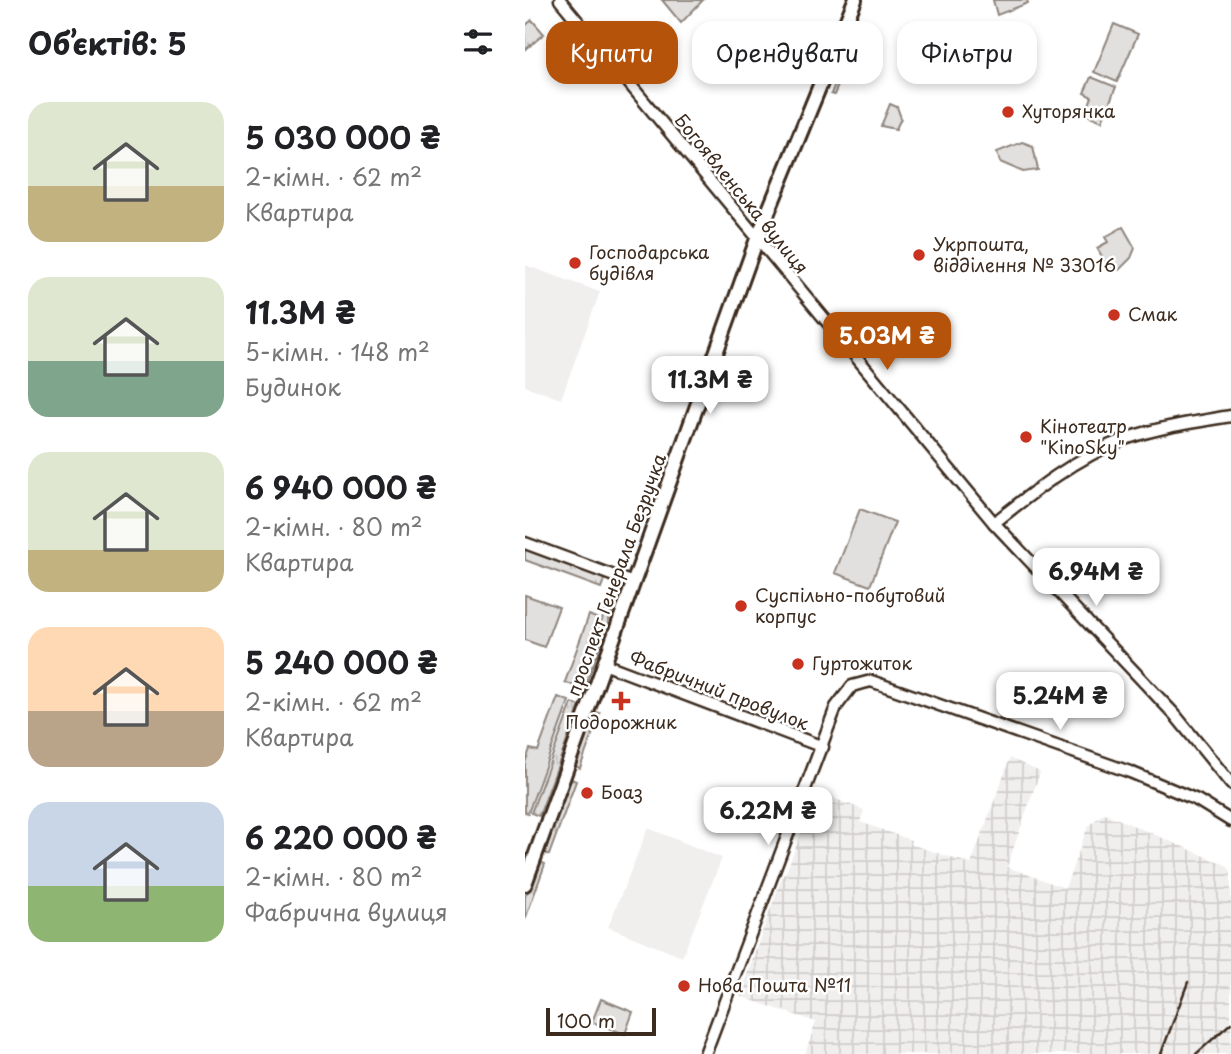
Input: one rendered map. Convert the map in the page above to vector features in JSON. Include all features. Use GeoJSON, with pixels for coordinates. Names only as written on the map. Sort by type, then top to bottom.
{"type":"FeatureCollection","features":[{"type":"Feature","properties":{"kind":"main road","name":"проспект Генерала Безручка"},"geometry":{"type":"LineString","coordinates":[[525,884],[757,239],[855,0]]}},
{"type":"Feature","properties":{"kind":"street","name":"Богоявленська вулиця"},"geometry":{"type":"LineString","coordinates":[[560,0],[994,523],[1175,715],[1231,784]]}},
{"type":"Feature","properties":{"kind":"street"},"geometry":{"type":"LineString","coordinates":[[994,523],[1103,448],[1155,431],[1231,416]]}},
{"type":"Feature","properties":{"kind":"street"},"geometry":{"type":"LineString","coordinates":[[525,542],[633,583]]}},
{"type":"Feature","properties":{"kind":"street","name":"Фабричний провулок"},"geometry":{"type":"LineString","coordinates":[[604,664],[823,747]]}},
{"type":"Feature","properties":{"kind":"street"},"geometry":{"type":"LineString","coordinates":[[705,1054],[836,707],[852,686],[871,681],[1130,772],[1197,800],[1231,821]]}},
{"type":"Feature","properties":{"kind":"shaded area"},"geometry":{"type":"Polygon","coordinates":[[[525,265],[600,292],[561,399],[525,386],[525,265]]]}},
{"type":"Feature","properties":{"kind":"shaded area"},"geometry":{"type":"Polygon","coordinates":[[[1010,758],[1040,772],[1007,867],[1065,888],[1088,826],[1104,813],[1226,865],[1231,871],[1231,1054],[805,1054],[816,1022],[739,996],[782,877],[817,792],[864,810],[860,822],[911,840],[910,844],[971,864],[1010,758]]]}},
{"type":"Feature","properties":{"kind":"shaded area"},"geometry":{"type":"Polygon","coordinates":[[[648,828],[722,858],[682,957],[608,927],[648,828]]]}},
{"type":"Feature","properties":{"kind":"green space"},"geometry":{"type":"Polygon","coordinates":[[[662,0],[703,0],[681,23],[662,0]]]}},
{"type":"Feature","properties":{"kind":"green space"},"geometry":{"type":"Polygon","coordinates":[[[993,0],[1027,0],[1028,3],[997,15],[993,0]]]}},
{"type":"Feature","properties":{"kind":"green space"},"geometry":{"type":"Polygon","coordinates":[[[532,20],[544,34],[525,50],[525,26],[532,20]]]}},
{"type":"Feature","properties":{"kind":"green space"},"geometry":{"type":"Polygon","coordinates":[[[1114,24],[1138,34],[1117,82],[1094,72],[1114,24]]]}},
{"type":"Feature","properties":{"kind":"green space"},"geometry":{"type":"Polygon","coordinates":[[[1091,77],[1116,87],[1102,121],[1085,114],[1092,97],[1084,93],[1091,77]]]}},
{"type":"Feature","properties":{"kind":"green space"},"geometry":{"type":"Polygon","coordinates":[[[835,84],[839,84],[834,95],[831,94],[835,84]]]}},
{"type":"Feature","properties":{"kind":"green space"},"geometry":{"type":"Polygon","coordinates":[[[890,104],[897,107],[901,118],[896,129],[881,126],[890,104]]]}},
{"type":"Feature","properties":{"kind":"green space"},"geometry":{"type":"Polygon","coordinates":[[[1022,142],[1033,146],[1038,170],[1023,172],[1000,162],[997,152],[1022,142]]]}},
{"type":"Feature","properties":{"kind":"green space"},"geometry":{"type":"Polygon","coordinates":[[[1123,227],[1135,248],[1131,258],[1119,270],[1109,268],[1097,248],[1108,242],[1105,237],[1123,227]]]}},
{"type":"Feature","properties":{"kind":"green space"},"geometry":{"type":"Polygon","coordinates":[[[860,509],[895,522],[870,586],[835,573],[860,509]]]}},
{"type":"Feature","properties":{"kind":"green space"},"geometry":{"type":"Polygon","coordinates":[[[525,547],[605,577],[601,588],[525,560],[525,547]]]}},
{"type":"Feature","properties":{"kind":"green space"},"geometry":{"type":"Polygon","coordinates":[[[525,595],[559,607],[544,647],[525,640],[525,595]]]}},
{"type":"Feature","properties":{"kind":"green space"},"geometry":{"type":"Polygon","coordinates":[[[609,601],[615,603],[585,687],[578,685],[609,601]]]}},
{"type":"Feature","properties":{"kind":"green space"},"geometry":{"type":"Polygon","coordinates":[[[589,615],[598,619],[574,686],[565,682],[589,615]]]}},
{"type":"Feature","properties":{"kind":"green space"},"geometry":{"type":"Polygon","coordinates":[[[558,697],[569,701],[528,813],[525,812],[525,763],[530,749],[538,751],[558,697]]]}},
{"type":"Feature","properties":{"kind":"green space"},"geometry":{"type":"Polygon","coordinates":[[[572,703],[580,706],[539,816],[531,813],[572,703]]]}},
{"type":"Feature","properties":{"kind":"green space"},"geometry":{"type":"Polygon","coordinates":[[[594,711],[600,713],[580,768],[574,766],[594,711]]]}},
{"type":"Feature","properties":{"kind":"green space"},"geometry":{"type":"Polygon","coordinates":[[[569,778],[576,781],[549,855],[542,852],[569,778]]]}},
{"type":"Feature","properties":{"kind":"green space"},"geometry":{"type":"Polygon","coordinates":[[[538,861],[545,864],[525,920],[525,897],[538,861]]]}},
{"type":"Feature","properties":{"kind":"green space"},"geometry":{"type":"Polygon","coordinates":[[[601,999],[633,1012],[625,1034],[592,1022],[601,999]]]}},
{"type":"Feature","properties":{"kind":"railway"},"geometry":{"type":"LineString","coordinates":[[1161,1054],[1188,982]]}},
{"type":"Feature","properties":{"kind":"railway"},"geometry":{"type":"LineString","coordinates":[[1196,1054],[1231,1023]]}},
{"type":"Feature","properties":{"kind":"place","name":"Хуторянка"},"geometry":{"type":"Point","coordinates":[1008,112]}},
{"type":"Feature","properties":{"kind":"place","name":"Укрпошта, відділення № 33016"},"geometry":{"type":"Point","coordinates":[919,255]}},
{"type":"Feature","properties":{"kind":"place","name":"Господарська будівля"},"geometry":{"type":"Point","coordinates":[575,263]}},
{"type":"Feature","properties":{"kind":"place","name":"Смак"},"geometry":{"type":"Point","coordinates":[1114,315]}},
{"type":"Feature","properties":{"kind":"place","name":"Кінотеатр \"KinoSky\""},"geometry":{"type":"Point","coordinates":[1026,437]}},
{"type":"Feature","properties":{"kind":"place","name":"Суспільно-побутовий корпус"},"geometry":{"type":"Point","coordinates":[741,606]}},
{"type":"Feature","properties":{"kind":"place","name":"Гуртожиток"},"geometry":{"type":"Point","coordinates":[798,664]}},
{"type":"Feature","properties":{"kind":"place","name":"Подорожник"},"geometry":{"type":"Point","coordinates":[621,701]}},
{"type":"Feature","properties":{"kind":"place","name":"Боаз"},"geometry":{"type":"Point","coordinates":[587,793]}},
{"type":"Feature","properties":{"kind":"place","name":"Нова Пошта №11"},"geometry":{"type":"Point","coordinates":[684,986]}}]}
